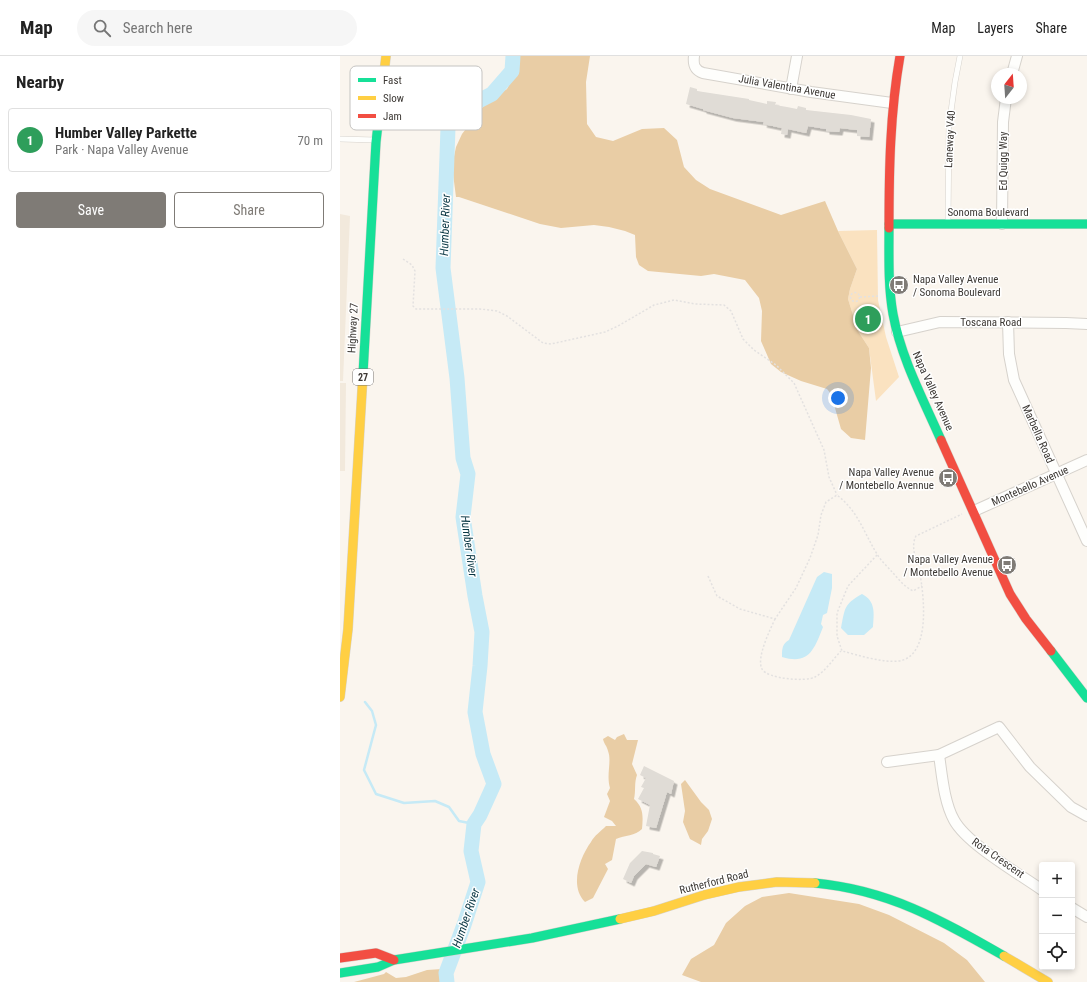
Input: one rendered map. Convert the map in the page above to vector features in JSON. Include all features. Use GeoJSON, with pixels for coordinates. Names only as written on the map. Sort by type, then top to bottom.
{"type":"FeatureCollection","features":[{"type":"Feature","properties":{"kind":"main road","name":"Highway 27"},"geometry":{"type":"LineString","coordinates":[[385,66],[386,56]]}},
{"type":"Feature","properties":{"kind":"main road","name":"Napa Valley Avenue"},"geometry":{"type":"LineString","coordinates":[[900,56],[892,103],[889,152],[890,294],[897,332],[904,356],[1009,590],[1019,609],[1087,698]]}},
{"type":"Feature","properties":{"kind":"main road","name":"Highway 27"},"geometry":{"type":"LineString","coordinates":[[340,697],[348,629],[377,130]]}},
{"type":"Feature","properties":{"kind":"main road","name":"Sonoma Boulevard"},"geometry":{"type":"LineString","coordinates":[[889,224],[1087,224]]}},
{"type":"Feature","properties":{"kind":"main road","name":"Rutherford Road"},"geometry":{"type":"LineString","coordinates":[[340,973],[378,967],[394,960],[551,935],[654,911],[693,898],[738,887],[772,883],[812,883],[859,890],[888,898],[913,908],[1048,982]]}},
{"type":"Feature","properties":{"kind":"main road","name":"Rutherford Road"},"geometry":{"type":"LineString","coordinates":[[340,958],[376,953],[394,960]]}},
{"type":"Feature","properties":{"kind":"street","name":"Julia Valentina Avenue"},"geometry":{"type":"LineString","coordinates":[[694,56],[693,62],[698,71],[790,89],[892,103]]}},
{"type":"Feature","properties":{"kind":"street"},"geometry":{"type":"LineString","coordinates":[[790,89],[797,56]]}},
{"type":"Feature","properties":{"kind":"street"},"geometry":{"type":"LineString","coordinates":[[1014,68],[1017,56]]}},
{"type":"Feature","properties":{"kind":"street","name":"Ed Quigg Way"},"geometry":{"type":"LineString","coordinates":[[1002,224],[1003,122],[1005,104]]}},
{"type":"Feature","properties":{"kind":"street","name":"Toscana Road"},"geometry":{"type":"LineString","coordinates":[[897,332],[940,322],[1066,322],[1087,324]]}},
{"type":"Feature","properties":{"kind":"street","name":"Marbella Road"},"geometry":{"type":"LineString","coordinates":[[1008,322],[1009,354],[1014,380],[1087,541]]}},
{"type":"Feature","properties":{"kind":"street","name":"Montebello Avenue"},"geometry":{"type":"LineString","coordinates":[[974,511],[1087,460]]}},
{"type":"Feature","properties":{"kind":"street"},"geometry":{"type":"LineString","coordinates":[[887,762],[939,755],[999,727],[1030,767],[1071,807],[1087,816]]}},
{"type":"Feature","properties":{"kind":"street","name":"Rota Crescent"},"geometry":{"type":"LineString","coordinates":[[939,755],[945,793],[954,820],[972,842],[1039,888]]}},
{"type":"Feature","properties":{"kind":"street"},"geometry":{"type":"LineString","coordinates":[[1075,910],[1087,917]]}},
{"type":"Feature","properties":{"kind":"lane","name":"Laneway V40"},"geometry":{"type":"LineString","coordinates":[[948,223],[949,126],[960,56]]}},
{"type":"Feature","properties":{"kind":"lane"},"geometry":{"type":"LineString","coordinates":[[340,139],[376,140]]}},
{"type":"Feature","properties":{"kind":"path"},"geometry":{"type":"LineString","coordinates":[[402,259],[412,265],[415,271],[413,306],[416,309],[480,309],[497,311],[502,313],[543,343],[551,344],[605,332],[654,305],[674,300],[695,304],[724,305],[731,311],[743,339],[754,350],[776,365],[794,383],[824,450],[829,477],[838,495],[847,502],[856,514],[877,555],[907,588],[914,591],[922,586]]}},
{"type":"Feature","properties":{"kind":"path"},"geometry":{"type":"LineString","coordinates":[[860,297],[858,301],[855,302],[851,297],[852,294],[855,293],[860,297],[879,296]]}},
{"type":"Feature","properties":{"kind":"path"},"geometry":{"type":"LineString","coordinates":[[838,495],[826,502],[821,515],[818,534],[810,558],[796,588],[775,619],[765,640],[760,662],[762,670],[766,674],[774,677],[802,679],[814,678],[823,671],[842,651]]}},
{"type":"Feature","properties":{"kind":"path"},"geometry":{"type":"LineString","coordinates":[[842,651],[898,661],[907,658],[918,648],[922,636],[922,586],[913,541],[916,536],[962,514]]}},
{"type":"Feature","properties":{"kind":"path"},"geometry":{"type":"LineString","coordinates":[[842,651],[836,636],[837,613],[848,586],[877,555]]}},
{"type":"Feature","properties":{"kind":"path"},"geometry":{"type":"LineString","coordinates":[[708,576],[716,596],[740,609],[775,619]]}},
{"type":"Feature","properties":{"kind":"shaded area"},"geometry":{"type":"Polygon","coordinates":[[[519,56],[590,56],[586,82],[587,124],[596,137],[613,141],[642,129],[664,128],[677,140],[684,167],[696,180],[710,189],[781,215],[825,201],[857,269],[848,299],[858,331],[869,348],[871,368],[865,440],[851,438],[841,429],[831,394],[827,389],[801,381],[781,372],[771,364],[761,341],[762,311],[759,298],[745,280],[714,274],[701,276],[648,271],[639,265],[636,257],[635,235],[625,231],[594,225],[561,228],[540,224],[456,197],[452,166],[456,147],[462,134],[465,130],[482,130],[482,108],[486,103],[507,89],[520,63],[519,56]]]}},
{"type":"Feature","properties":{"kind":"shaded area"},"geometry":{"type":"Polygon","coordinates":[[[340,214],[350,216],[343,381],[340,381],[340,214]]]}},
{"type":"Feature","properties":{"kind":"shaded area"},"geometry":{"type":"Polygon","coordinates":[[[877,230],[878,300],[886,337],[899,377],[876,401],[869,348],[858,331],[848,299],[857,269],[838,231],[877,230]]]}},
{"type":"Feature","properties":{"kind":"shaded area"},"geometry":{"type":"Polygon","coordinates":[[[340,383],[346,383],[345,471],[340,471],[340,383]]]}},
{"type":"Feature","properties":{"kind":"shaded area"},"geometry":{"type":"Polygon","coordinates":[[[624,734],[627,740],[638,740],[632,764],[637,775],[634,799],[641,809],[643,817],[642,829],[633,834],[616,839],[612,860],[605,864],[608,869],[593,898],[585,902],[580,895],[577,880],[583,855],[594,838],[606,826],[616,826],[612,821],[604,817],[610,801],[607,794],[610,788],[609,755],[603,739],[608,736],[615,740],[617,737],[624,734]]]}},
{"type":"Feature","properties":{"kind":"shaded area"},"geometry":{"type":"Polygon","coordinates":[[[685,780],[701,802],[709,810],[712,819],[708,831],[702,839],[701,845],[690,839],[683,822],[685,811],[681,784],[685,780]]]}},
{"type":"Feature","properties":{"kind":"shaded area"},"geometry":{"type":"Polygon","coordinates":[[[789,893],[859,904],[889,915],[944,943],[967,960],[985,982],[701,982],[682,975],[691,959],[714,945],[726,923],[745,906],[762,897],[789,893]]]}},
{"type":"Feature","properties":{"kind":"shaded area"},"geometry":{"type":"Polygon","coordinates":[[[442,969],[441,982],[354,982],[384,974],[386,972],[396,978],[406,977],[427,970],[442,969]]]}},
{"type":"Feature","properties":{"kind":"water"},"geometry":{"type":"Polygon","coordinates":[[[824,572],[832,574],[832,588],[827,613],[823,615],[821,624],[823,627],[817,643],[809,654],[799,659],[782,657],[782,649],[789,640],[817,577],[824,572]]]}},
{"type":"Feature","properties":{"kind":"water"},"geometry":{"type":"Polygon","coordinates":[[[862,594],[870,600],[872,604],[874,613],[873,627],[864,635],[848,635],[841,628],[846,607],[862,594]]]}},
{"type":"Feature","properties":{"kind":"building"},"geometry":{"type":"Polygon","coordinates":[[[690,87],[697,89],[697,91],[749,99],[767,104],[767,101],[776,102],[775,105],[797,109],[798,106],[806,108],[806,110],[851,115],[871,119],[869,137],[857,136],[857,130],[840,128],[839,132],[826,131],[826,129],[808,126],[806,133],[788,129],[787,135],[781,134],[782,128],[763,124],[764,122],[733,118],[686,104],[690,87]]]}},
{"type":"Feature","properties":{"kind":"building"},"geometry":{"type":"Polygon","coordinates":[[[644,766],[674,781],[671,794],[667,792],[656,828],[646,826],[650,805],[638,799],[644,788],[641,787],[646,778],[640,775],[644,766]]]}},
{"type":"Feature","properties":{"kind":"building"},"geometry":{"type":"Polygon","coordinates":[[[642,851],[660,856],[656,867],[646,864],[634,876],[631,883],[623,879],[630,863],[642,851]]]}},
{"type":"Feature","properties":{"kind":"waterway","name":"Humber River"},"geometry":{"type":"LineString","coordinates":[[482,99],[492,94],[512,71],[513,56]]}},
{"type":"Feature","properties":{"kind":"waterway","name":"Humber River"},"geometry":{"type":"LineString","coordinates":[[447,982],[446,973],[478,882],[471,851],[474,824],[480,815],[494,784],[483,754],[475,712],[482,632],[463,517],[468,474],[463,458],[457,378],[443,268],[448,130]]}},
{"type":"Feature","properties":{"kind":"waterway"},"geometry":{"type":"LineString","coordinates":[[365,702],[372,711],[376,725],[364,770],[376,794],[404,803],[435,801],[449,807],[459,821],[474,824]]}},
{"type":"Feature","properties":{"kind":"traffic: fast"},"geometry":{"type":"LineString","coordinates":[[363,374],[377,130]]}},
{"type":"Feature","properties":{"kind":"traffic: fast"},"geometry":{"type":"LineString","coordinates":[[889,224],[1087,224]]}},
{"type":"Feature","properties":{"kind":"traffic: fast"},"geometry":{"type":"LineString","coordinates":[[889,228],[890,293],[893,314],[901,346],[913,378],[941,440]]}},
{"type":"Feature","properties":{"kind":"traffic: fast"},"geometry":{"type":"LineString","coordinates":[[1051,651],[1087,698]]}},
{"type":"Feature","properties":{"kind":"traffic: fast"},"geometry":{"type":"LineString","coordinates":[[815,883],[867,892],[891,900],[936,919],[1004,956]]}},
{"type":"Feature","properties":{"kind":"traffic: fast"},"geometry":{"type":"LineString","coordinates":[[340,973],[378,967],[394,960],[532,938],[620,919]]}},
{"type":"Feature","properties":{"kind":"traffic: slow"},"geometry":{"type":"LineString","coordinates":[[385,66],[386,56]]}},
{"type":"Feature","properties":{"kind":"traffic: slow"},"geometry":{"type":"LineString","coordinates":[[340,697],[348,629],[363,374]]}},
{"type":"Feature","properties":{"kind":"traffic: slow"},"geometry":{"type":"LineString","coordinates":[[620,919],[654,911],[704,895],[739,887],[777,882],[815,883]]}},
{"type":"Feature","properties":{"kind":"traffic: slow"},"geometry":{"type":"LineString","coordinates":[[1004,956],[1048,982]]}},
{"type":"Feature","properties":{"kind":"traffic: jam"},"geometry":{"type":"LineString","coordinates":[[889,228],[891,142],[894,99],[900,56]]}},
{"type":"Feature","properties":{"kind":"traffic: jam"},"geometry":{"type":"LineString","coordinates":[[941,440],[1010,594],[1026,619],[1051,651]]}},
{"type":"Feature","properties":{"kind":"traffic: jam"},"geometry":{"type":"LineString","coordinates":[[340,958],[376,953],[394,960]]}},
{"type":"Feature","properties":{"kind":"place","name":"Napa Valley Avenue / Sonoma Boulevard"},"geometry":{"type":"Point","coordinates":[899,285]}},
{"type":"Feature","properties":{"kind":"place","name":"Humber Valley Parkette"},"geometry":{"type":"Point","coordinates":[868,319]}},
{"type":"Feature","properties":{"kind":"place","name":"Napa Valley Avenue / Montebello Avennue"},"geometry":{"type":"Point","coordinates":[948,478]}},
{"type":"Feature","properties":{"kind":"place","name":"Napa Valley Avenue / Montebello Avenue"},"geometry":{"type":"Point","coordinates":[1007,565]}}]}
